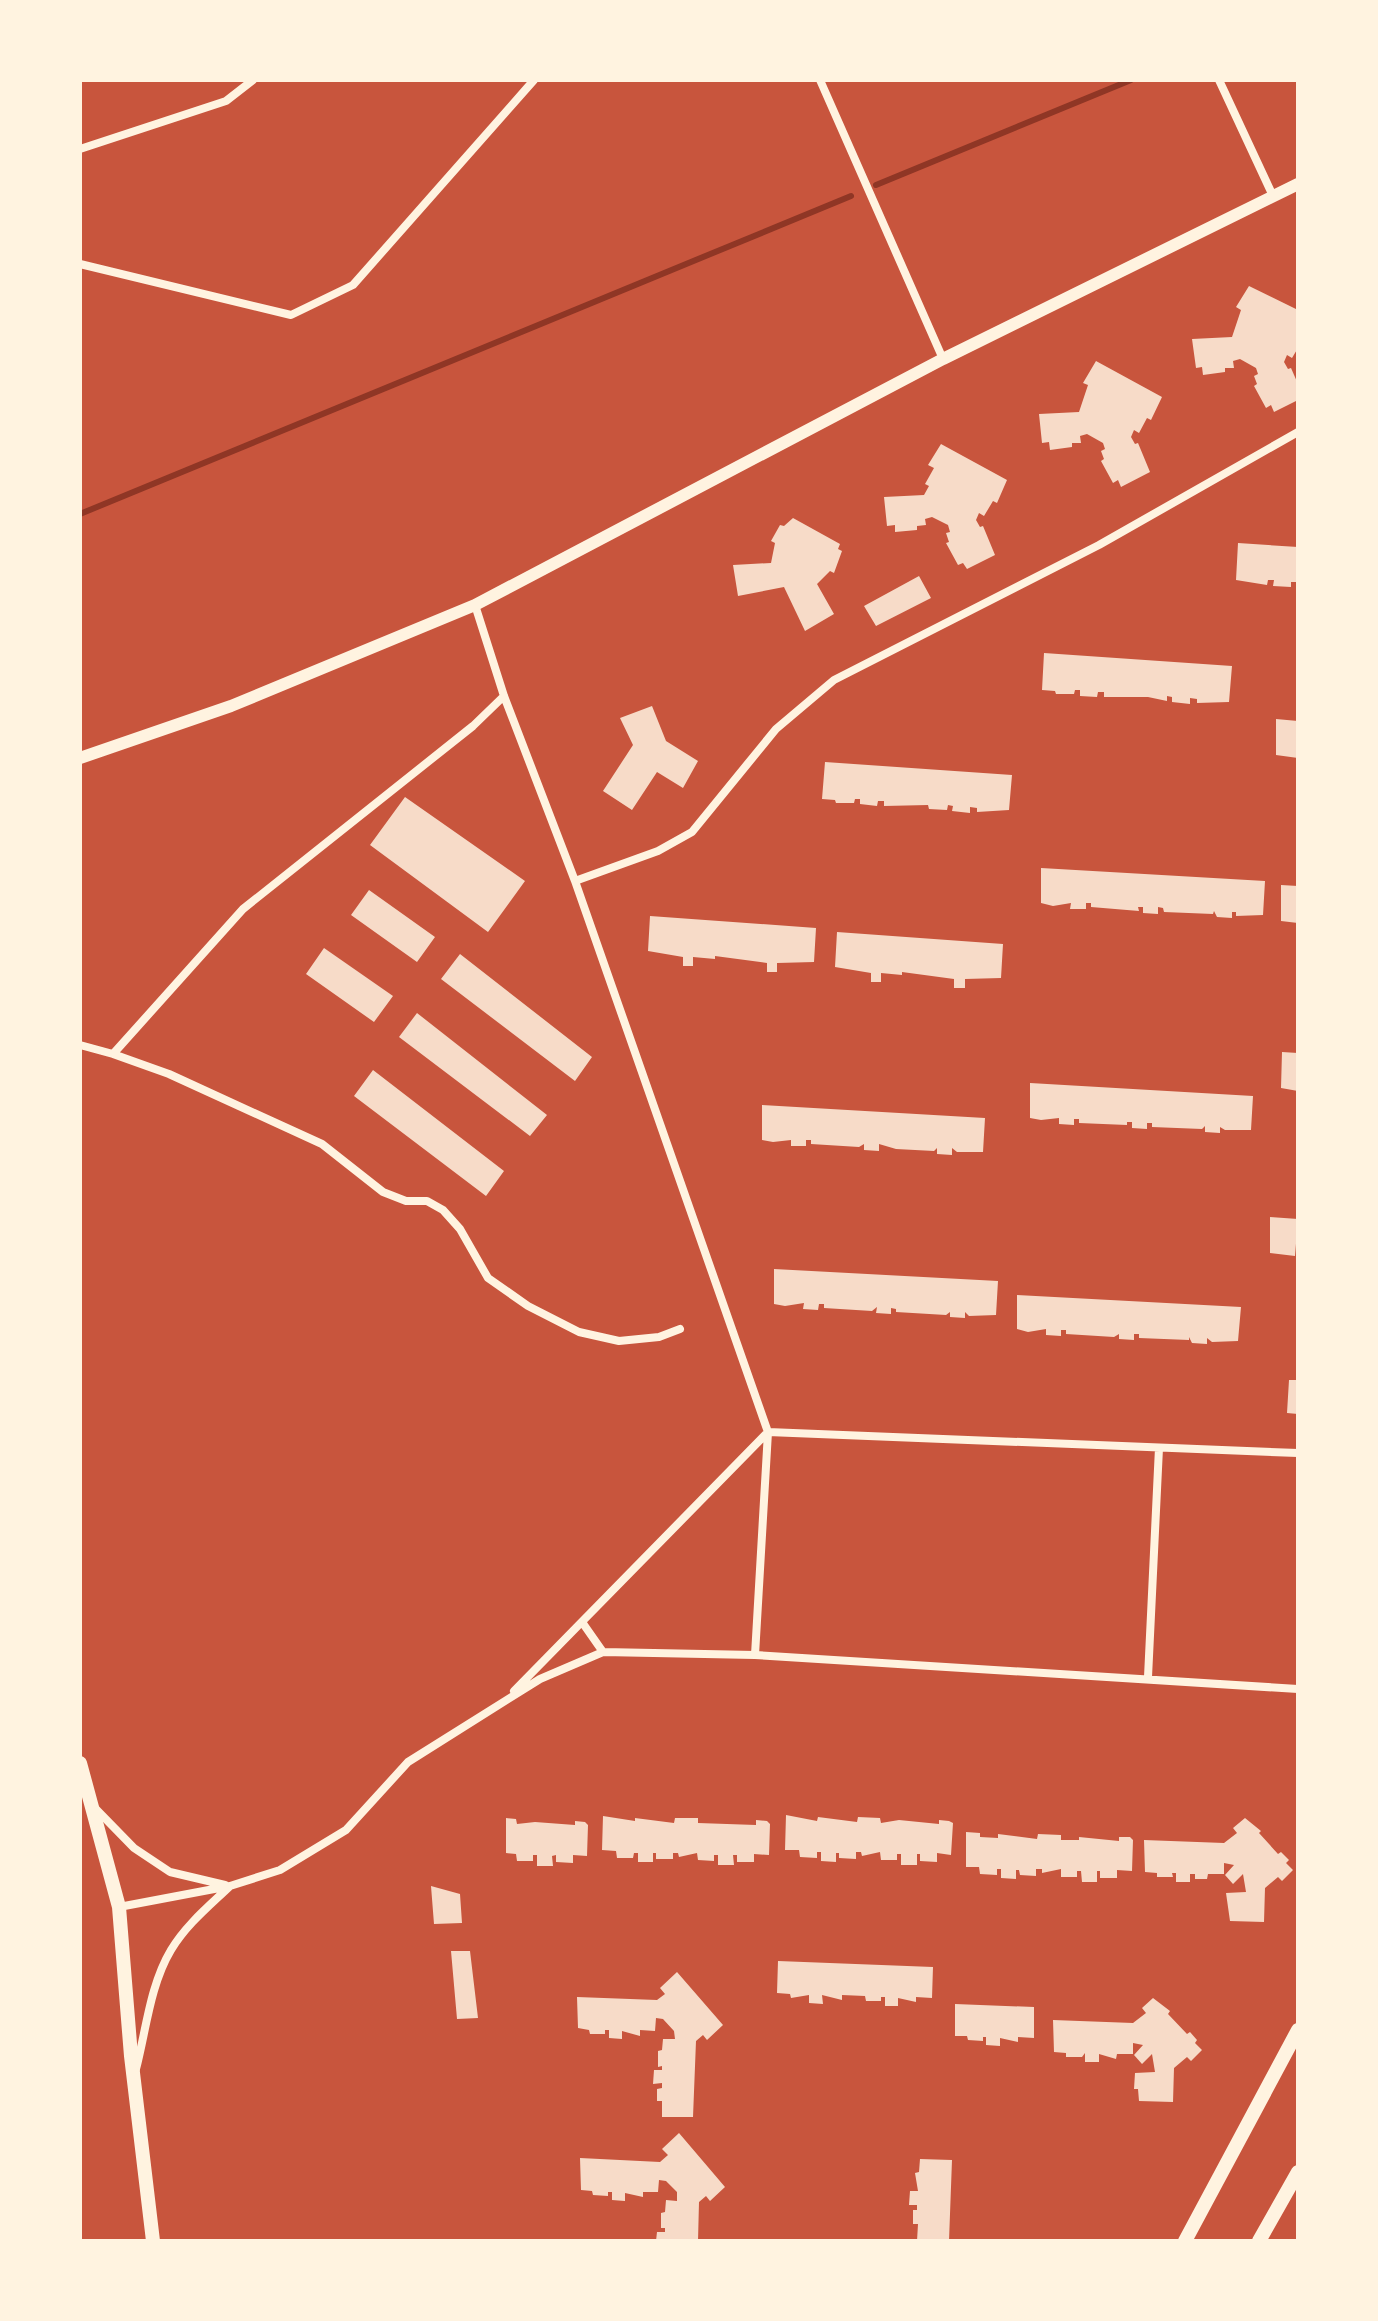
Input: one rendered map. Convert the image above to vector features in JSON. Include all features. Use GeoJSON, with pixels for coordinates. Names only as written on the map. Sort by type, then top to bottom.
{"type":"FeatureCollection","features":[{"type":"Feature","properties":{"kind":"main road"},"geometry":{"type":"LineString","coordinates":[[80,1763],[119,1907],[153,2241]]}},
{"type":"Feature","properties":{"kind":"main road"},"geometry":{"type":"LineString","coordinates":[[1185,2241],[1298,2030]]}},
{"type":"Feature","properties":{"kind":"main road"},"geometry":{"type":"LineString","coordinates":[[1259,2241],[1298,2172]]}},
{"type":"Feature","properties":{"kind":"street"},"geometry":{"type":"LineString","coordinates":[[80,149],[226,101],[253,80]]}},
{"type":"Feature","properties":{"kind":"street"},"geometry":{"type":"LineString","coordinates":[[80,264],[291,315],[353,285],[534,80]]}},
{"type":"Feature","properties":{"kind":"street"},"geometry":{"type":"LineString","coordinates":[[820,80],[943,359]]}},
{"type":"Feature","properties":{"kind":"street"},"geometry":{"type":"LineString","coordinates":[[1219,80],[1273,196]]}},
{"type":"Feature","properties":{"kind":"street"},"geometry":{"type":"LineString","coordinates":[[80,758],[231,706],[475,605],[943,359],[1298,184]]}},
{"type":"Feature","properties":{"kind":"street"},"geometry":{"type":"LineString","coordinates":[[575,881],[658,851],[692,832],[776,729],[834,680],[1099,545],[1298,432]]}},
{"type":"Feature","properties":{"kind":"street"},"geometry":{"type":"LineString","coordinates":[[475,605],[504,696],[575,881],[768,1432],[755,1655]]}},
{"type":"Feature","properties":{"kind":"street"},"geometry":{"type":"LineString","coordinates":[[113,1054],[243,909],[473,726],[504,696]]}},
{"type":"Feature","properties":{"kind":"street"},"geometry":{"type":"LineString","coordinates":[[80,1045],[169,1074],[322,1144],[383,1192],[406,1201],[427,1201],[443,1210],[460,1229],[488,1278],[528,1306],[579,1332],[619,1341],[659,1337],[680,1329]]}},
{"type":"Feature","properties":{"kind":"street"},"geometry":{"type":"LineString","coordinates":[[502,1703],[768,1432],[1298,1453]]}},
{"type":"Feature","properties":{"kind":"street"},"geometry":{"type":"LineString","coordinates":[[1148,1677],[1159,1448]]}},
{"type":"Feature","properties":{"kind":"street"},"geometry":{"type":"LineString","coordinates":[[582,1622],[603,1652]]}},
{"type":"Feature","properties":{"kind":"street"},"geometry":{"type":"LineString","coordinates":[[119,1907],[230,1886],[280,1870],[346,1830],[408,1762],[540,1679],[603,1652],[755,1655],[1148,1677],[1298,1689]]}},
{"type":"Feature","properties":{"kind":"street"},"geometry":{"type":"LineString","coordinates":[[93,1805],[134,1848],[170,1872],[230,1886]]}},
{"type":"Feature","properties":{"kind":"street"},"geometry":{"type":"LineString","coordinates":[[134,2078],[158,1982],[170,1951],[192,1921],[230,1886]]}},
{"type":"Feature","properties":{"kind":"building"},"geometry":{"type":"Polygon","coordinates":[[[1249,286],[1298,310],[1298,348],[1292,358],[1287,355],[1284,362],[1288,369],[1291,368],[1298,384],[1298,400],[1274,412],[1271,405],[1266,408],[1254,386],[1257,384],[1254,376],[1258,374],[1256,368],[1240,359],[1233,361],[1234,368],[1225,368],[1225,372],[1203,375],[1202,367],[1196,368],[1192,339],[1232,337],[1241,310],[1236,307],[1249,286]]]}},
{"type":"Feature","properties":{"kind":"building"},"geometry":{"type":"Polygon","coordinates":[[[1096,361],[1162,397],[1151,420],[1147,418],[1139,433],[1134,430],[1131,437],[1135,444],[1138,443],[1150,472],[1121,487],[1118,480],[1113,483],[1101,461],[1104,459],[1101,451],[1105,449],[1103,443],[1087,434],[1080,436],[1081,443],[1072,443],[1072,447],[1050,450],[1049,442],[1042,443],[1039,414],[1079,412],[1088,385],[1083,383],[1096,361]]]}},
{"type":"Feature","properties":{"kind":"building"},"geometry":{"type":"Polygon","coordinates":[[[941,444],[1007,480],[997,503],[993,501],[984,516],[979,513],[976,520],[980,527],[983,526],[995,555],[967,569],[963,563],[958,565],[946,543],[949,542],[946,533],[950,532],[948,525],[932,517],[925,519],[926,525],[917,526],[917,530],[895,532],[895,525],[887,526],[884,497],[924,495],[929,486],[925,484],[934,468],[928,465],[941,444]]]}},
{"type":"Feature","properties":{"kind":"building"},"geometry":{"type":"Polygon","coordinates":[[[793,518],[840,544],[838,549],[842,551],[834,573],[830,571],[817,584],[834,614],[805,631],[784,587],[738,596],[733,565],[771,563],[775,543],[771,541],[780,525],[784,526],[793,518]]]}},
{"type":"Feature","properties":{"kind":"building"},"geometry":{"type":"Polygon","coordinates":[[[1238,543],[1298,547],[1298,582],[1291,582],[1291,587],[1273,586],[1274,580],[1268,580],[1267,585],[1236,580],[1238,543]]]}},
{"type":"Feature","properties":{"kind":"building"},"geometry":{"type":"Polygon","coordinates":[[[919,576],[931,598],[876,626],[864,606],[919,576]]]}},
{"type":"Feature","properties":{"kind":"building"},"geometry":{"type":"Polygon","coordinates":[[[1044,653],[1232,666],[1229,702],[1197,703],[1197,699],[1190,698],[1190,704],[1172,702],[1172,697],[1167,696],[1167,701],[1148,697],[1104,697],[1104,692],[1098,692],[1097,697],[1080,696],[1080,690],[1075,690],[1074,694],[1056,694],[1055,691],[1042,690],[1044,653]]]}},
{"type":"Feature","properties":{"kind":"building"},"geometry":{"type":"Polygon","coordinates":[[[652,706],[666,741],[698,761],[683,788],[657,772],[632,810],[603,791],[633,745],[620,718],[652,706]]]}},
{"type":"Feature","properties":{"kind":"building"},"geometry":{"type":"Polygon","coordinates":[[[1276,719],[1298,721],[1298,758],[1276,755],[1276,719]]]}},
{"type":"Feature","properties":{"kind":"building"},"geometry":{"type":"Polygon","coordinates":[[[825,762],[1012,775],[1009,810],[977,812],[977,808],[970,807],[970,813],[952,811],[953,806],[948,805],[947,810],[929,809],[928,805],[884,806],[884,801],[878,801],[877,806],[860,804],[860,799],[855,799],[854,803],[836,803],[835,800],[822,799],[825,762]]]}},
{"type":"Feature","properties":{"kind":"building"},"geometry":{"type":"Polygon","coordinates":[[[405,797],[525,881],[488,932],[370,845],[405,797]]]}},
{"type":"Feature","properties":{"kind":"building"},"geometry":{"type":"Polygon","coordinates":[[[1041,868],[1265,881],[1263,915],[1236,916],[1236,912],[1232,912],[1232,918],[1217,917],[1214,911],[1213,914],[1164,912],[1163,908],[1158,907],[1158,914],[1143,913],[1143,907],[1138,907],[1139,911],[1091,907],[1091,903],[1086,903],[1086,909],[1070,909],[1071,903],[1053,906],[1041,903],[1041,868]]]}},
{"type":"Feature","properties":{"kind":"building"},"geometry":{"type":"Polygon","coordinates":[[[1281,885],[1298,886],[1298,923],[1281,921],[1281,885]]]}},
{"type":"Feature","properties":{"kind":"building"},"geometry":{"type":"Polygon","coordinates":[[[369,890],[435,937],[417,962],[351,915],[369,890]]]}},
{"type":"Feature","properties":{"kind":"building"},"geometry":{"type":"Polygon","coordinates":[[[650,916],[816,928],[814,962],[777,963],[777,972],[767,972],[767,963],[715,956],[715,959],[693,957],[693,966],[683,966],[683,957],[648,951],[650,916]]]}},
{"type":"Feature","properties":{"kind":"building"},"geometry":{"type":"Polygon","coordinates":[[[837,932],[1003,944],[1001,978],[965,979],[965,988],[954,988],[954,979],[902,972],[902,975],[881,973],[881,982],[871,982],[871,973],[835,967],[837,932]]]}},
{"type":"Feature","properties":{"kind":"building"},"geometry":{"type":"Polygon","coordinates":[[[324,948],[393,996],[374,1022],[306,974],[324,948]]]}},
{"type":"Feature","properties":{"kind":"building"},"geometry":{"type":"Polygon","coordinates":[[[460,954],[592,1057],[575,1081],[441,979],[460,954]]]}},
{"type":"Feature","properties":{"kind":"building"},"geometry":{"type":"Polygon","coordinates":[[[417,1013],[547,1115],[530,1136],[399,1037],[417,1013]]]}},
{"type":"Feature","properties":{"kind":"building"},"geometry":{"type":"Polygon","coordinates":[[[1282,1052],[1298,1053],[1298,1091],[1281,1088],[1282,1052]]]}},
{"type":"Feature","properties":{"kind":"building"},"geometry":{"type":"Polygon","coordinates":[[[373,1070],[504,1171],[486,1196],[354,1096],[373,1070]]]}},
{"type":"Feature","properties":{"kind":"building"},"geometry":{"type":"Polygon","coordinates":[[[1030,1083],[1253,1096],[1251,1130],[1225,1130],[1220,1127],[1220,1133],[1205,1132],[1205,1126],[1202,1129],[1152,1127],[1152,1123],[1147,1123],[1147,1129],[1132,1128],[1132,1122],[1127,1122],[1127,1125],[1079,1123],[1079,1119],[1074,1119],[1074,1125],[1059,1124],[1059,1118],[1030,1118],[1030,1083]]]}},
{"type":"Feature","properties":{"kind":"building"},"geometry":{"type":"Polygon","coordinates":[[[762,1105],[985,1118],[983,1152],[957,1152],[952,1148],[952,1155],[937,1154],[937,1148],[934,1151],[896,1149],[879,1144],[879,1151],[864,1150],[864,1144],[859,1147],[811,1144],[811,1140],[806,1140],[806,1146],[791,1146],[791,1140],[762,1140],[762,1105]]]}},
{"type":"Feature","properties":{"kind":"building"},"geometry":{"type":"Polygon","coordinates":[[[1270,1217],[1298,1219],[1295,1256],[1270,1253],[1270,1217]]]}},
{"type":"Feature","properties":{"kind":"building"},"geometry":{"type":"Polygon","coordinates":[[[774,1269],[998,1281],[996,1315],[969,1316],[965,1312],[965,1318],[950,1317],[950,1312],[946,1315],[896,1312],[891,1308],[891,1314],[876,1313],[877,1307],[872,1311],[824,1308],[824,1304],[819,1304],[818,1310],[803,1309],[804,1303],[774,1304],[774,1269]]]}},
{"type":"Feature","properties":{"kind":"building"},"geometry":{"type":"Polygon","coordinates":[[[1017,1295],[1241,1307],[1238,1341],[1212,1342],[1207,1338],[1207,1344],[1192,1343],[1189,1337],[1189,1340],[1139,1338],[1139,1334],[1134,1334],[1134,1340],[1119,1339],[1119,1334],[1114,1337],[1066,1334],[1066,1330],[1061,1330],[1061,1336],[1046,1335],[1046,1329],[1028,1332],[1017,1329],[1017,1295]]]}},
{"type":"Feature","properties":{"kind":"building"},"geometry":{"type":"Polygon","coordinates":[[[1289,1380],[1298,1380],[1298,1414],[1287,1413],[1289,1380]]]}},
{"type":"Feature","properties":{"kind":"building"},"geometry":{"type":"Polygon","coordinates":[[[786,1815],[817,1821],[818,1817],[857,1822],[858,1817],[880,1818],[881,1823],[899,1820],[939,1824],[939,1820],[949,1821],[953,1823],[951,1855],[937,1853],[937,1862],[920,1861],[920,1854],[917,1854],[917,1865],[901,1865],[901,1854],[897,1854],[897,1860],[881,1860],[880,1852],[862,1856],[861,1852],[856,1852],[856,1859],[839,1858],[839,1853],[836,1853],[836,1862],[821,1861],[821,1852],[817,1852],[817,1858],[800,1857],[799,1850],[785,1850],[786,1815]]]}},
{"type":"Feature","properties":{"kind":"building"},"geometry":{"type":"Polygon","coordinates":[[[603,1816],[674,1823],[675,1818],[698,1818],[698,1823],[756,1825],[756,1820],[767,1821],[770,1824],[769,1855],[754,1854],[754,1862],[737,1862],[737,1855],[733,1855],[734,1865],[718,1865],[718,1855],[714,1855],[714,1861],[698,1860],[697,1853],[679,1857],[678,1853],[673,1853],[673,1859],[656,1859],[656,1853],[653,1853],[653,1862],[638,1862],[638,1853],[634,1853],[633,1858],[617,1858],[616,1851],[602,1850],[603,1816]]]}},
{"type":"Feature","properties":{"kind":"building"},"geometry":{"type":"Polygon","coordinates":[[[506,1818],[516,1819],[517,1824],[575,1825],[575,1821],[585,1822],[588,1825],[587,1856],[573,1855],[573,1863],[556,1862],[556,1855],[552,1856],[553,1866],[537,1866],[537,1855],[533,1855],[533,1861],[517,1861],[516,1854],[506,1853],[506,1818]]]}},
{"type":"Feature","properties":{"kind":"building"},"geometry":{"type":"Polygon","coordinates":[[[1245,1818],[1261,1831],[1259,1833],[1278,1854],[1281,1852],[1289,1860],[1286,1863],[1293,1870],[1282,1881],[1278,1877],[1265,1888],[1264,1922],[1230,1921],[1226,1893],[1246,1892],[1243,1874],[1233,1884],[1225,1875],[1234,1865],[1224,1863],[1224,1874],[1208,1874],[1207,1879],[1195,1879],[1195,1874],[1190,1874],[1190,1882],[1176,1882],[1176,1873],[1172,1873],[1173,1877],[1157,1877],[1157,1873],[1145,1872],[1144,1840],[1224,1843],[1237,1833],[1233,1828],[1245,1818]]]}},
{"type":"Feature","properties":{"kind":"building"},"geometry":{"type":"Polygon","coordinates":[[[966,1832],[998,1838],[998,1834],[1037,1839],[1038,1834],[1061,1835],[1061,1840],[1079,1840],[1079,1837],[1119,1841],[1119,1837],[1130,1837],[1133,1840],[1132,1871],[1117,1870],[1117,1878],[1100,1878],[1100,1871],[1097,1871],[1097,1882],[1082,1882],[1081,1871],[1077,1871],[1077,1877],[1061,1877],[1061,1869],[1042,1873],[1042,1869],[1036,1869],[1036,1876],[1020,1875],[1016,1870],[1016,1879],[1001,1878],[1001,1869],[997,1869],[997,1875],[980,1874],[979,1867],[966,1867],[966,1832]]]}},
{"type":"Feature","properties":{"kind":"building"},"geometry":{"type":"Polygon","coordinates":[[[431,1886],[460,1894],[462,1923],[434,1924],[431,1886]]]}},
{"type":"Feature","properties":{"kind":"building"},"geometry":{"type":"Polygon","coordinates":[[[451,1951],[470,1951],[478,2018],[457,2019],[451,1951]]]}},
{"type":"Feature","properties":{"kind":"building"},"geometry":{"type":"Polygon","coordinates":[[[778,1961],[933,1967],[932,1998],[916,1997],[916,2002],[898,1998],[898,2006],[885,2006],[885,1997],[881,1997],[881,2001],[866,2001],[865,1996],[842,1995],[842,2000],[822,1995],[823,2004],[809,2003],[809,1995],[791,1998],[790,1994],[777,1993],[778,1961]]]}},
{"type":"Feature","properties":{"kind":"building"},"geometry":{"type":"Polygon","coordinates":[[[677,1972],[723,2025],[707,2040],[703,2035],[696,2041],[693,2117],[662,2117],[662,2101],[657,2101],[657,2089],[662,2088],[662,2083],[653,2084],[654,2070],[662,2070],[662,2066],[658,2067],[658,2051],[662,2050],[663,2039],[675,2039],[674,2031],[663,2019],[656,2018],[655,2031],[640,2030],[640,2036],[622,2031],[622,2039],[609,2038],[609,2030],[605,2030],[605,2034],[590,2034],[589,2030],[578,2028],[577,1997],[657,2000],[665,1994],[660,1988],[677,1972]]]}},
{"type":"Feature","properties":{"kind":"building"},"geometry":{"type":"Polygon","coordinates":[[[1153,1998],[1170,2011],[1168,2014],[1187,2034],[1190,2032],[1202,2050],[1191,2061],[1187,2057],[1174,2068],[1173,2102],[1139,2101],[1138,2089],[1134,2089],[1135,2073],[1155,2072],[1152,2054],[1142,2064],[1134,2055],[1143,2045],[1133,2043],[1133,2054],[1117,2054],[1116,2059],[1099,2054],[1099,2062],[1085,2062],[1085,2053],[1082,2057],[1066,2057],[1066,2053],[1054,2052],[1053,2020],[1133,2023],[1146,2013],[1142,2008],[1153,1998]]]}},
{"type":"Feature","properties":{"kind":"building"},"geometry":{"type":"Polygon","coordinates":[[[955,2004],[1034,2007],[1034,2038],[1018,2037],[1018,2042],[1000,2038],[1000,2046],[986,2045],[986,2037],[983,2041],[955,2036],[955,2004]]]}},
{"type":"Feature","properties":{"kind":"building"},"geometry":{"type":"Polygon","coordinates":[[[679,2133],[725,2187],[710,2201],[706,2196],[699,2202],[698,2241],[656,2241],[657,2232],[665,2232],[665,2228],[661,2228],[661,2213],[665,2212],[666,2200],[677,2201],[677,2192],[666,2181],[659,2180],[658,2192],[643,2192],[643,2197],[625,2193],[625,2201],[612,2200],[612,2192],[608,2192],[608,2196],[581,2190],[580,2158],[660,2162],[668,2155],[662,2149],[679,2133]]]}},
{"type":"Feature","properties":{"kind":"building"},"geometry":{"type":"Polygon","coordinates":[[[920,2159],[952,2160],[949,2241],[917,2241],[918,2224],[913,2224],[913,2210],[917,2210],[917,2205],[909,2205],[910,2191],[918,2191],[915,2173],[919,2172],[920,2159]]]}},
{"type":"Feature","properties":{"kind":"waterway"},"geometry":{"type":"LineString","coordinates":[[876,185],[1131,80]]}},
{"type":"Feature","properties":{"kind":"waterway"},"geometry":{"type":"LineString","coordinates":[[80,514],[851,196]]}}]}
